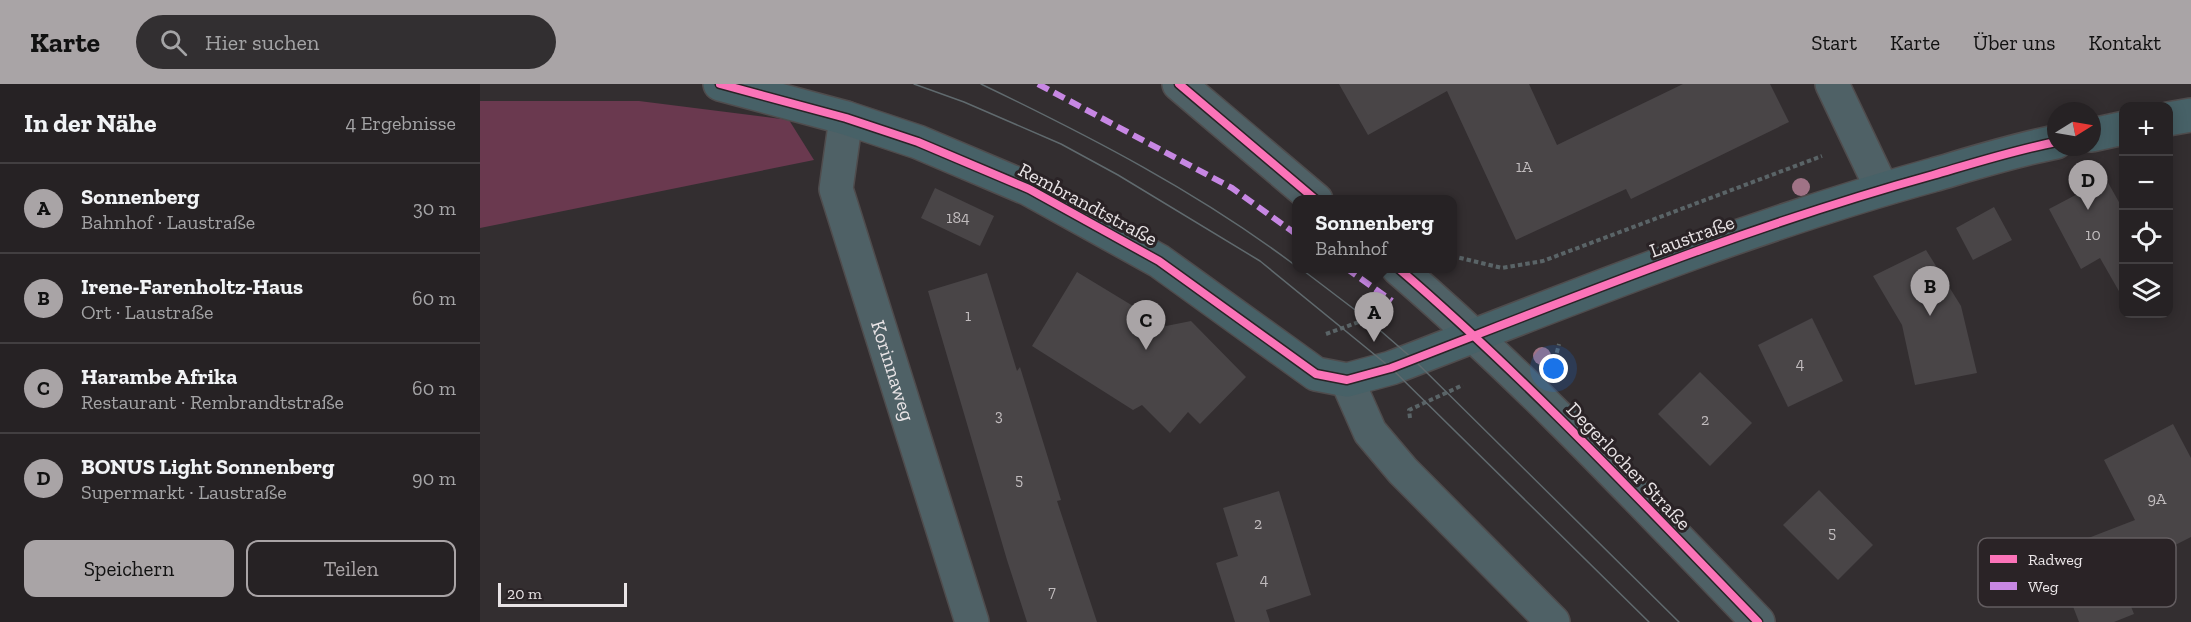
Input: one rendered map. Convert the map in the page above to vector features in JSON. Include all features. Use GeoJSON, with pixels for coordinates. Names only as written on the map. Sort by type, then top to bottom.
{"type":"FeatureCollection","features":[{"type":"Feature","properties":{"kind":"street","name":"Rembrandtstraße"},"geometry":{"type":"LineString","coordinates":[[720,84],[846,118],[918,142],[1029,189],[1159,261],[1316,374],[1347,380]]}},
{"type":"Feature","properties":{"kind":"street"},"geometry":{"type":"LineString","coordinates":[[1179,84],[1310,195]]}},
{"type":"Feature","properties":{"kind":"street"},"geometry":{"type":"LineString","coordinates":[[1832,84],[1882,189]]}},
{"type":"Feature","properties":{"kind":"street"},"geometry":{"type":"LineString","coordinates":[[2173,118],[2191,115]]}},
{"type":"Feature","properties":{"kind":"street","name":"Korinnaweg"},"geometry":{"type":"LineString","coordinates":[[846,118],[836,189],[972,622]]}},
{"type":"Feature","properties":{"kind":"street"},"geometry":{"type":"LineString","coordinates":[[2101,133],[2119,129]]}},
{"type":"Feature","properties":{"kind":"street","name":"Laustraße"},"geometry":{"type":"LineString","coordinates":[[1347,380],[1391,368],[1716,243],[1882,189],[2047,144]]}},
{"type":"Feature","properties":{"kind":"street","name":"Degerlocher Straße"},"geometry":{"type":"LineString","coordinates":[[1404,273],[1476,335],[1758,622]]}},
{"type":"Feature","properties":{"kind":"street"},"geometry":{"type":"LineString","coordinates":[[1347,380],[1370,432],[1396,463],[1553,622]]}},
{"type":"Feature","properties":{"kind":"path"},"geometry":{"type":"LineString","coordinates":[[1457,257],[1502,267],[1543,261],[1860,142]]}},
{"type":"Feature","properties":{"kind":"path"},"geometry":{"type":"LineString","coordinates":[[1283,352],[1307,325],[1322,336],[1367,319],[1392,301]]}},
{"type":"Feature","properties":{"kind":"path"},"geometry":{"type":"LineString","coordinates":[[1412,426],[1409,410],[1467,383]]}},
{"type":"Feature","properties":{"kind":"shaded area"},"geometry":{"type":"Polygon","coordinates":[[[480,101],[639,101],[789,120],[814,160],[480,228],[480,101]]]}},
{"type":"Feature","properties":{"kind":"building"},"geometry":{"type":"Polygon","coordinates":[[[1339,84],[1529,84],[1557,145],[1683,84],[1770,84],[1789,122],[1631,199],[1626,189],[1516,240],[1447,91],[1368,135],[1339,84]]]}},
{"type":"Feature","properties":{"kind":"building"},"geometry":{"type":"Polygon","coordinates":[[[2106,179],[2119,202],[2119,291],[2100,258],[2081,269],[2049,209],[2106,179]]]}},
{"type":"Feature","properties":{"kind":"building"},"geometry":{"type":"Polygon","coordinates":[[[935,188],[994,216],[980,246],[921,218],[935,188]]]}},
{"type":"Feature","properties":{"kind":"building"},"geometry":{"type":"Polygon","coordinates":[[[1994,207],[2012,240],[1973,260],[1956,228],[1994,207]]]}},
{"type":"Feature","properties":{"kind":"building"},"geometry":{"type":"Polygon","coordinates":[[[1926,250],[1961,306],[1977,373],[1915,385],[1902,325],[1873,276],[1926,250]]]}},
{"type":"Feature","properties":{"kind":"building"},"geometry":{"type":"Polygon","coordinates":[[[1077,272],[1166,326],[1191,321],[1246,377],[1200,424],[1188,412],[1170,433],[1142,405],[1133,410],[1032,346],[1077,272]]]}},
{"type":"Feature","properties":{"kind":"building"},"geometry":{"type":"Polygon","coordinates":[[[987,273],[1017,371],[1020,367],[1061,500],[1057,501],[1097,622],[1027,622],[1007,560],[928,291],[987,273]]]}},
{"type":"Feature","properties":{"kind":"building"},"geometry":{"type":"Polygon","coordinates":[[[1812,318],[1843,381],[1788,407],[1758,345],[1812,318]]]}},
{"type":"Feature","properties":{"kind":"building"},"geometry":{"type":"Polygon","coordinates":[[[1700,372],[1752,423],[1710,466],[1658,414],[1700,372]]]}},
{"type":"Feature","properties":{"kind":"building"},"geometry":{"type":"Polygon","coordinates":[[[2173,424],[2191,458],[2191,537],[2176,545],[2176,538],[2088,538],[2135,520],[2104,460],[2173,424]]]}},
{"type":"Feature","properties":{"kind":"building"},"geometry":{"type":"Polygon","coordinates":[[[1819,490],[1873,545],[1838,580],[1783,525],[1819,490]]]}},
{"type":"Feature","properties":{"kind":"building"},"geometry":{"type":"Polygon","coordinates":[[[1279,491],[1311,595],[1266,610],[1270,622],[1235,622],[1216,563],[1238,556],[1223,508],[1279,491]]]}},
{"type":"Feature","properties":{"kind":"building"},"geometry":{"type":"Polygon","coordinates":[[[2073,607],[2131,607],[2134,614],[2114,622],[2079,622],[2073,607]]]}},
{"type":"Feature","properties":{"kind":"tram line"},"geometry":{"type":"LineString","coordinates":[[914,84],[964,102],[1061,144],[1118,175],[1260,261],[1391,368],[1649,622]]}},
{"type":"Feature","properties":{"kind":"tram line"},"geometry":{"type":"LineString","coordinates":[[981,84],[1143,167],[1221,214],[1292,263]]}},
{"type":"Feature","properties":{"kind":"tram line"},"geometry":{"type":"LineString","coordinates":[[1307,273],[1367,319],[1413,359],[1679,622]]}},
{"type":"Feature","properties":{"kind":"marked path"},"geometry":{"type":"LineString","coordinates":[[1038,84],[1232,188],[1292,231]]}},
{"type":"Feature","properties":{"kind":"marked path"},"geometry":{"type":"LineString","coordinates":[[1353,273],[1392,301]]}},
{"type":"Feature","properties":{"kind":"cycle path"},"geometry":{"type":"LineString","coordinates":[[720,84],[846,118],[918,142],[1029,189],[1159,261],[1316,374],[1347,380],[1391,368],[1592,290],[1795,217],[1979,161],[2047,144]]}},
{"type":"Feature","properties":{"kind":"cycle path"},"geometry":{"type":"LineString","coordinates":[[1179,84],[1310,195]]}},
{"type":"Feature","properties":{"kind":"cycle path"},"geometry":{"type":"LineString","coordinates":[[1404,273],[1537,396],[1758,622]]}},
{"type":"Feature","properties":{"kind":"place","name":"BONUS Light Sonnenberg"},"geometry":{"type":"Point","coordinates":[2088,210]}},
{"type":"Feature","properties":{"kind":"place","name":"Irene-Farenholtz-Haus"},"geometry":{"type":"Point","coordinates":[1930,316]}},
{"type":"Feature","properties":{"kind":"place","name":"Sonnenberg"},"geometry":{"type":"Point","coordinates":[1374,342]}},
{"type":"Feature","properties":{"kind":"place","name":"Harambe Afrika"},"geometry":{"type":"Point","coordinates":[1146,350]}}]}
